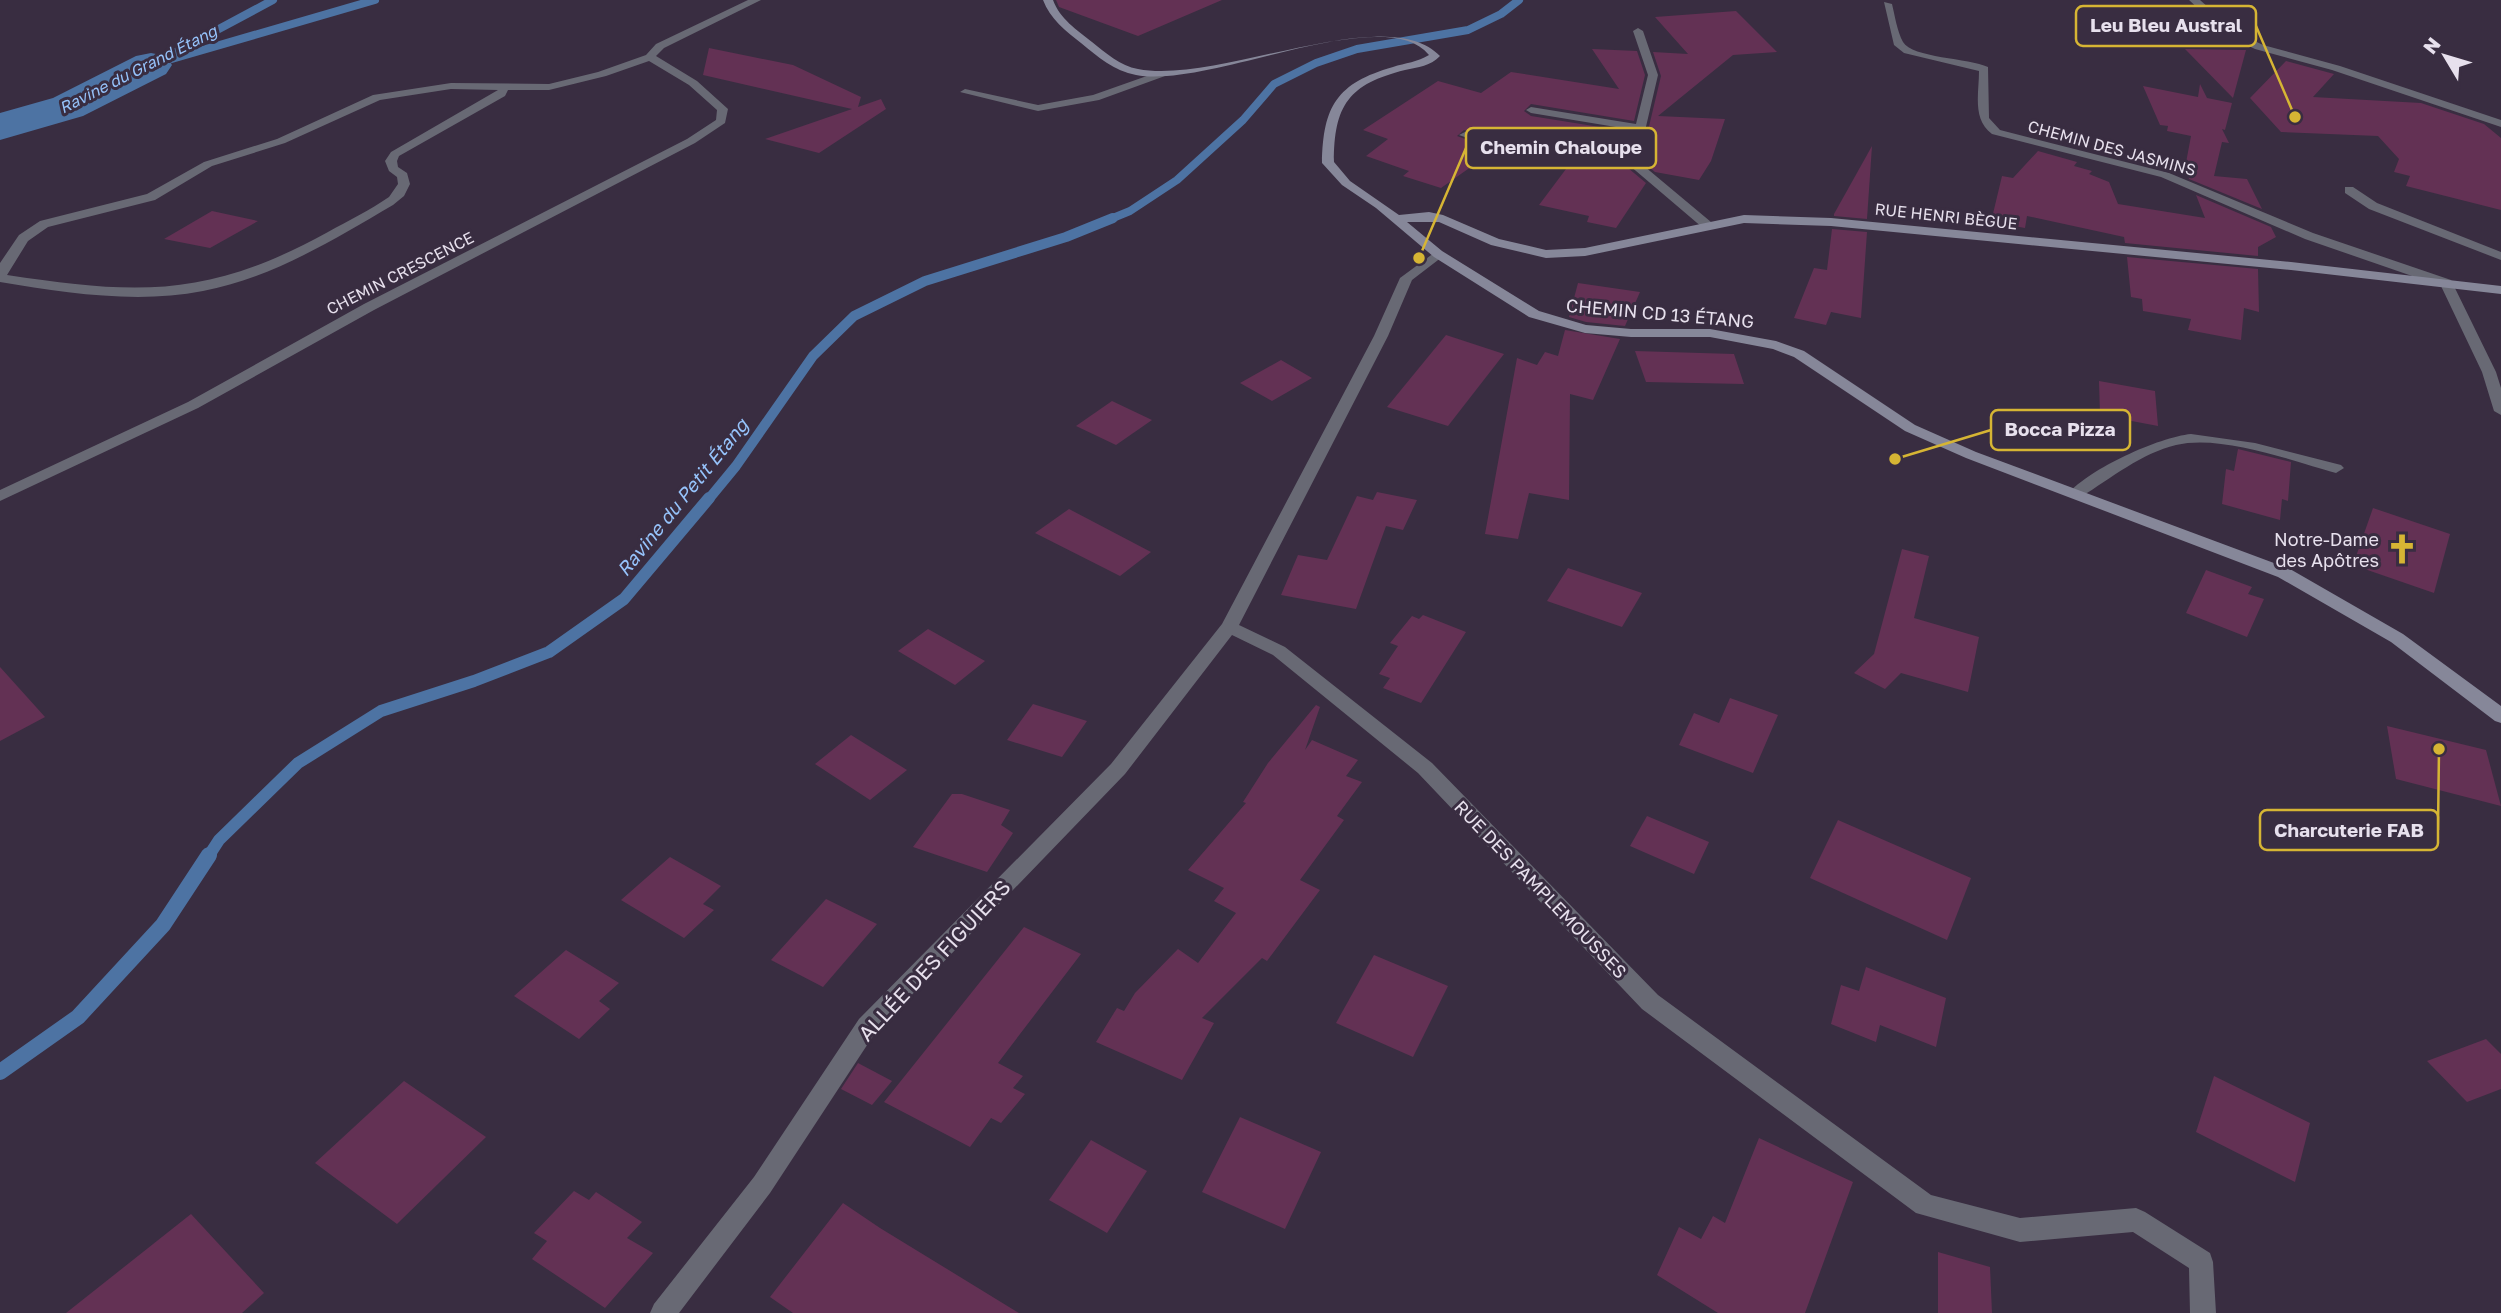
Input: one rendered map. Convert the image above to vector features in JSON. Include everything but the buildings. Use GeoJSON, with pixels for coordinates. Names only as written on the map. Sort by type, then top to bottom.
{"type":"FeatureCollection","features":[{"type":"Feature","properties":{"kind":"main road"},"geometry":{"type":"LineString","coordinates":[[1048,0],[1054,12],[1113,63],[1140,73],[1161,74]]}},
{"type":"Feature","properties":{"kind":"main road","name":"CHEMIN CD 13 ÉTANG"},"geometry":{"type":"LineString","coordinates":[[1161,74],[1194,69],[1258,43],[1329,19],[1379,15],[1402,23],[1433,51],[1435,56],[1360,83],[1346,92],[1329,119],[1328,163],[1346,183],[1364,194],[1438,254],[1514,303],[1560,324],[1630,333],[1710,333],[1751,339],[1800,354],[1910,428],[1971,455],[2284,573],[2330,596],[2422,652],[2501,716]]}},
{"type":"Feature","properties":{"kind":"main road","name":"RUE HENRI BÈGUE"},"geometry":{"type":"LineString","coordinates":[[1395,219],[1429,216],[1443,219],[1494,242],[1546,254],[1586,252],[1707,225],[1764,218],[1831,222],[2501,290]]}},
{"type":"Feature","properties":{"kind":"street"},"geometry":{"type":"LineString","coordinates":[[504,88],[501,94],[395,154],[391,161],[393,169],[403,175],[405,184],[402,193],[302,251],[232,279],[180,290],[111,290],[1,278],[0,273],[23,238],[44,224],[76,213],[133,203],[151,197],[208,164],[281,141],[377,97],[452,86],[549,87],[602,74],[650,57],[660,46],[756,0]]}},
{"type":"Feature","properties":{"kind":"street"},"geometry":{"type":"LineString","coordinates":[[2194,0],[2232,34],[2259,47],[2348,72],[2501,124]]}},
{"type":"Feature","properties":{"kind":"street","name":"CHEMIN DES JASMINS"},"geometry":{"type":"LineString","coordinates":[[1887,4],[1899,45],[1904,50],[1919,56],[1955,58],[1984,69],[1984,118],[1987,125],[1996,132],[2165,175],[2309,236],[2446,283]]}},
{"type":"Feature","properties":{"kind":"street"},"geometry":{"type":"LineString","coordinates":[[1632,162],[1653,75],[1638,31]]}},
{"type":"Feature","properties":{"kind":"street","name":"CHEMIN CRESCENCE"},"geometry":{"type":"LineString","coordinates":[[0,496],[193,405],[369,307],[680,147],[721,121],[723,108],[693,83],[650,57]]}},
{"type":"Feature","properties":{"kind":"street"},"geometry":{"type":"LineString","coordinates":[[965,92],[1038,108],[1095,98],[1161,74]]}},
{"type":"Feature","properties":{"kind":"street"},"geometry":{"type":"LineString","coordinates":[[1531,110],[1640,128]]}},
{"type":"Feature","properties":{"kind":"street"},"geometry":{"type":"LineString","coordinates":[[1465,135],[1505,148],[1632,162],[1707,225]]}},
{"type":"Feature","properties":{"kind":"street"},"geometry":{"type":"LineString","coordinates":[[2349,190],[2373,206],[2501,256]]}},
{"type":"Feature","properties":{"kind":"street"},"geometry":{"type":"LineString","coordinates":[[1229,627],[1381,336],[1406,278],[1438,254]]}},
{"type":"Feature","properties":{"kind":"street"},"geometry":{"type":"LineString","coordinates":[[2446,283],[2489,372],[2501,411]]}},
{"type":"Feature","properties":{"kind":"street"},"geometry":{"type":"LineString","coordinates":[[2076,494],[2140,454],[2178,439],[2204,439],[2336,468]]}},
{"type":"Feature","properties":{"kind":"street","name":"ALLÉE DES FIGUIERS"},"geometry":{"type":"LineString","coordinates":[[663,1313],[762,1185],[867,1026],[1118,769],[1229,627]]}},
{"type":"Feature","properties":{"kind":"street","name":"RUE DES PAMPLEMOUSSES"},"geometry":{"type":"LineString","coordinates":[[1229,627],[1279,651],[1424,768],[1650,1002],[1925,1205],[2020,1230],[2136,1220],[2200,1262],[2203,1313]]}},
{"type":"Feature","properties":{"kind":"waterway","name":"Ravine du Grand Étang"},"geometry":{"type":"LineString","coordinates":[[174,53],[273,0]]}},
{"type":"Feature","properties":{"kind":"waterway"},"geometry":{"type":"LineString","coordinates":[[151,65],[375,0]]}},
{"type":"Feature","properties":{"kind":"waterway","name":"Ravine du Petit Étang"},"geometry":{"type":"LineString","coordinates":[[1108,220],[1130,211],[1177,180],[1243,120],[1274,84],[1316,63],[1357,49],[1468,30],[1501,14],[1519,0]]}},
{"type":"Feature","properties":{"kind":"waterway","name":"Ravine du Grand Étang"},"geometry":{"type":"LineString","coordinates":[[0,127],[68,107],[151,65]]}},
{"type":"Feature","properties":{"kind":"waterway","name":"Ravine du Petit Étang"},"geometry":{"type":"LineString","coordinates":[[708,500],[736,466],[813,356],[854,316],[925,281],[1066,237],[1113,218]]}},
{"type":"Feature","properties":{"kind":"waterway","name":"Ravine du Petit Étang"},"geometry":{"type":"LineString","coordinates":[[208,857],[219,840],[298,763],[381,711],[474,681],[549,652],[624,599],[709,498]]}},
{"type":"Feature","properties":{"kind":"waterway","name":"Ravine du Petit Étang"},"geometry":{"type":"LineString","coordinates":[[0,1072],[78,1017],[163,925],[209,855]]}},
{"type":"Feature","properties":{"kind":"place","name":"Leu Bleu Austral"},"geometry":{"type":"Point","coordinates":[2295,117]}},
{"type":"Feature","properties":{"kind":"place","name":"Chemin Chaloupe"},"geometry":{"type":"Point","coordinates":[1419,258]}},
{"type":"Feature","properties":{"kind":"place","name":"Bocca Pizza"},"geometry":{"type":"Point","coordinates":[1895,459]}},
{"type":"Feature","properties":{"kind":"place","name":"Notre-Dame des Apôtres"},"geometry":{"type":"Point","coordinates":[2402,549]}},
{"type":"Feature","properties":{"kind":"place","name":"Charcuterie FAB"},"geometry":{"type":"Point","coordinates":[2439,749]}}]}
